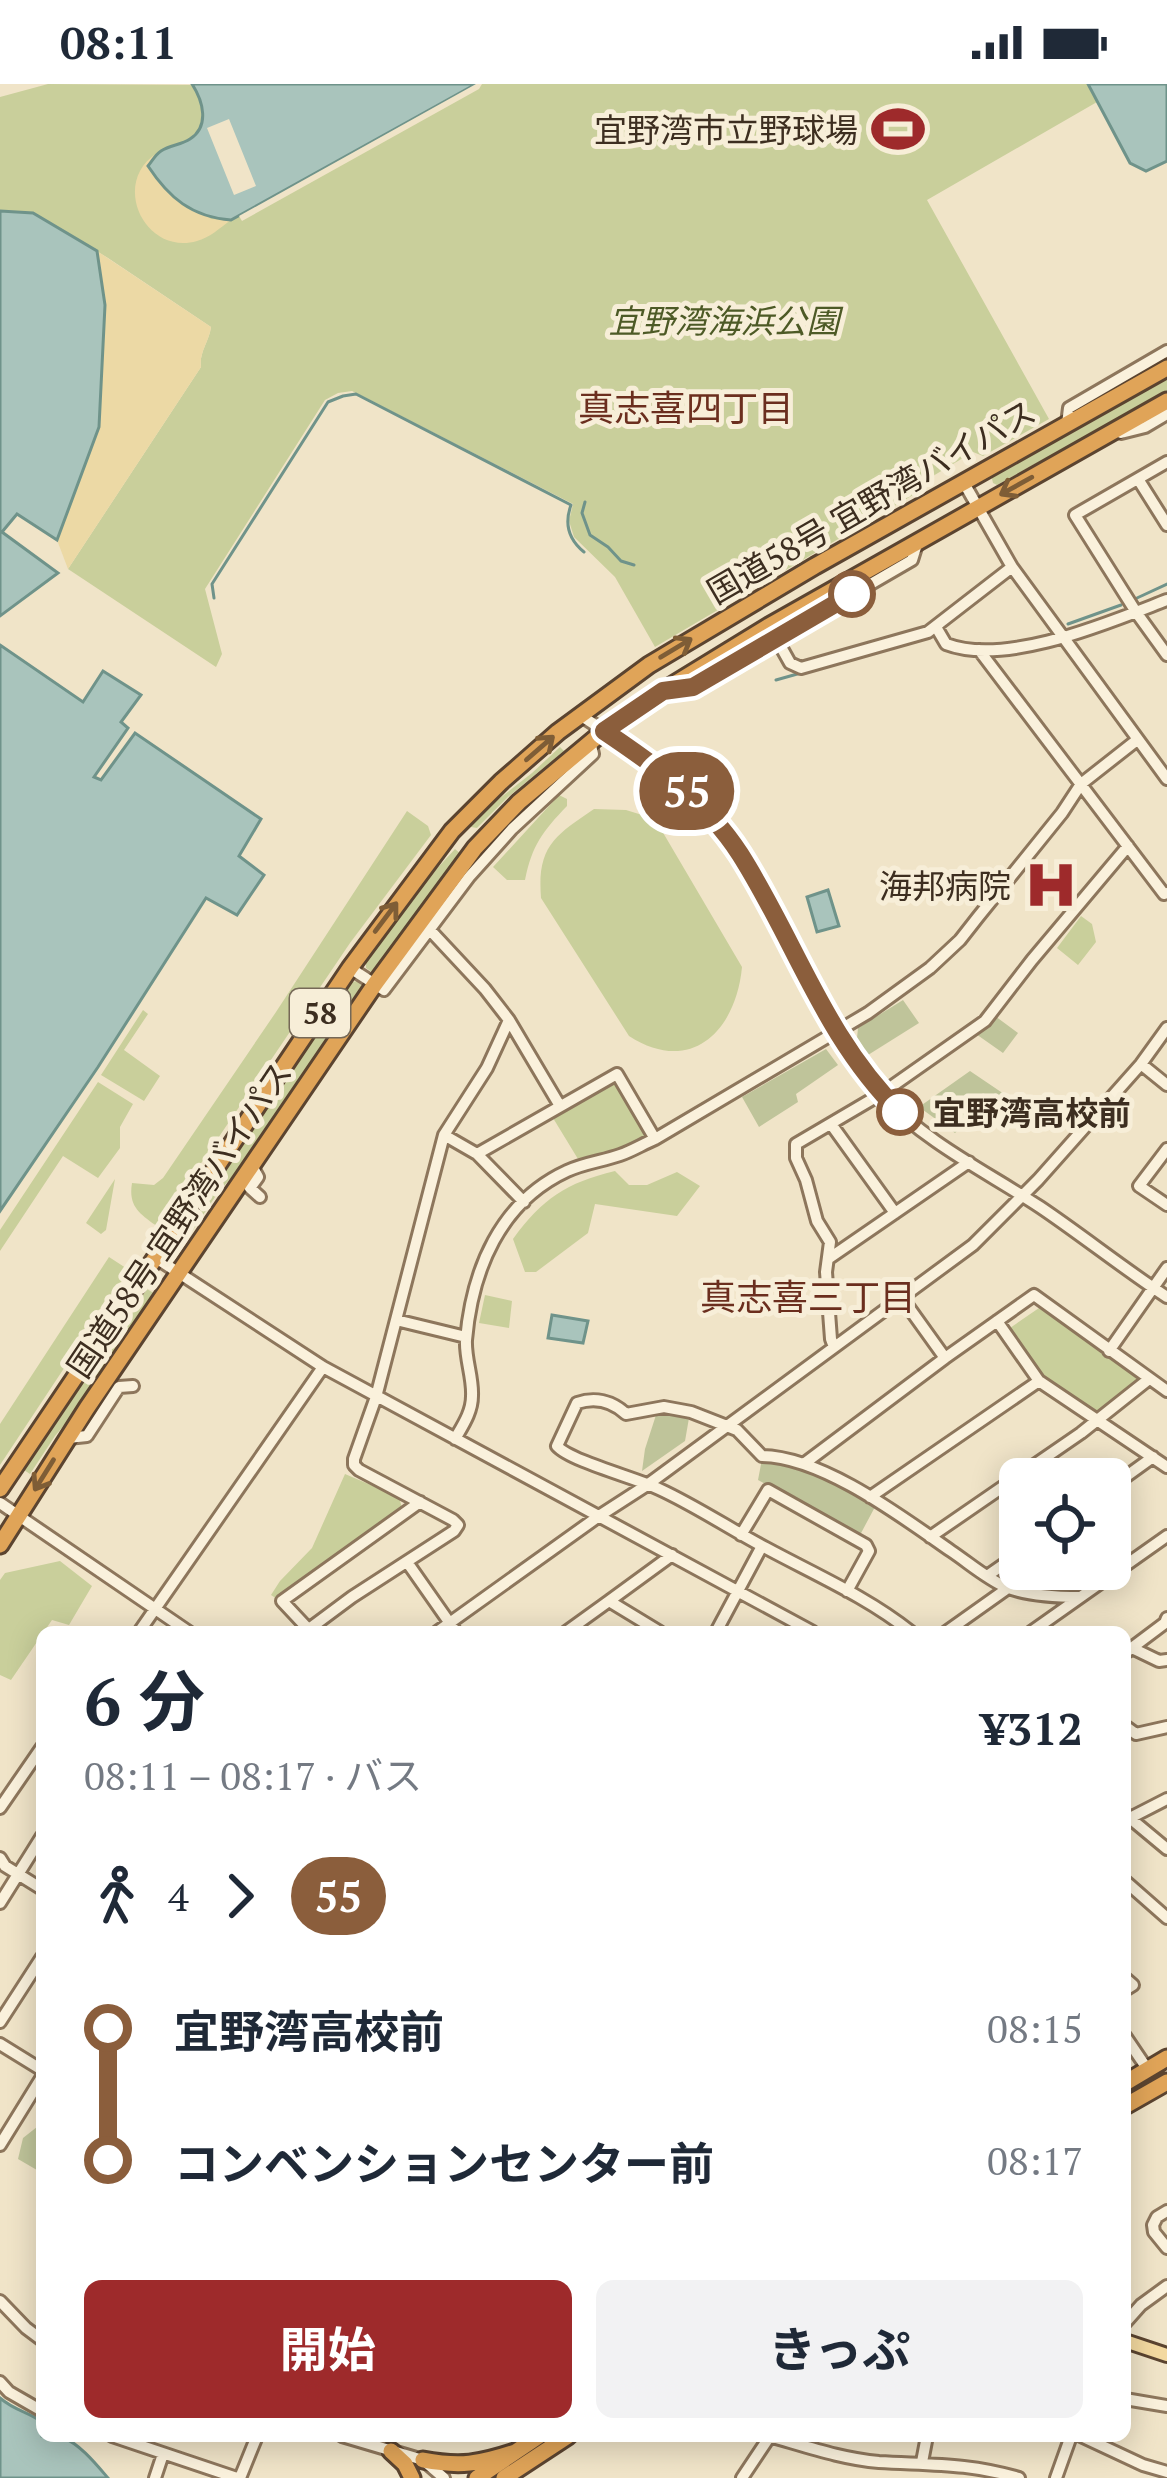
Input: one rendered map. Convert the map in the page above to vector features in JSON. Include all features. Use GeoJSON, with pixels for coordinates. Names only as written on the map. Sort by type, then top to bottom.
{"type":"FeatureCollection","features":[{"type":"Feature","properties":{"kind":"highway","name":"国道58号 宜野湾バイパス"},"geometry":{"type":"LineString","coordinates":[[0,1489],[350,968],[452,831],[501,782],[649,664],[1167,368]]}},
{"type":"Feature","properties":{"kind":"highway","name":"国道58号 宜野湾バイパス"},"geometry":{"type":"LineString","coordinates":[[2,1542],[375,984],[475,848],[519,802],[597,736],[663,691],[1167,401]]}},
{"type":"Feature","properties":{"kind":"highway"},"geometry":{"type":"LineString","coordinates":[[1131,2079],[1167,2058]]}},
{"type":"Feature","properties":{"kind":"highway"},"geometry":{"type":"LineString","coordinates":[[1131,2103],[1165,2087]]}},
{"type":"Feature","properties":{"kind":"highway"},"geometry":{"type":"LineString","coordinates":[[476,2478],[530,2442]]}},
{"type":"Feature","properties":{"kind":"highway"},"geometry":{"type":"LineString","coordinates":[[504,2478],[559,2442]]}},
{"type":"Feature","properties":{"kind":"highway"},"geometry":{"type":"LineString","coordinates":[[392,2451],[412,2478]]}},
{"type":"Feature","properties":{"kind":"highway"},"geometry":{"type":"LineString","coordinates":[[423,2460],[459,2466],[515,2452]]}},
{"type":"Feature","properties":{"kind":"main road"},"geometry":{"type":"LineString","coordinates":[[1131,2343],[1167,2355]]}},
{"type":"Feature","properties":{"kind":"street"},"geometry":{"type":"LineString","coordinates":[[1067,424],[1069,408],[1167,351]]}},
{"type":"Feature","properties":{"kind":"street"},"geometry":{"type":"LineString","coordinates":[[1105,436],[1145,428],[1167,414]]}},
{"type":"Feature","properties":{"kind":"street"},"geometry":{"type":"LineString","coordinates":[[1167,462],[1075,515],[1167,655]]}},
{"type":"Feature","properties":{"kind":"street"},"geometry":{"type":"LineString","coordinates":[[1138,479],[1167,525]]}},
{"type":"Feature","properties":{"kind":"street"},"geometry":{"type":"LineString","coordinates":[[964,483],[1012,567],[1167,779]]}},
{"type":"Feature","properties":{"kind":"street"},"geometry":{"type":"LineString","coordinates":[[663,691],[693,687],[911,560],[918,541]]}},
{"type":"Feature","properties":{"kind":"street"},"geometry":{"type":"LineString","coordinates":[[776,638],[790,663],[800,668],[936,627],[1012,567]]}},
{"type":"Feature","properties":{"kind":"street"},"geometry":{"type":"LineString","coordinates":[[936,627],[946,644],[979,650],[1062,638],[1167,601]]}},
{"type":"Feature","properties":{"kind":"street"},"geometry":{"type":"LineString","coordinates":[[979,650],[1167,893]]}},
{"type":"Feature","properties":{"kind":"street"},"geometry":{"type":"LineString","coordinates":[[580,715],[597,736],[662,770],[689,793],[738,851],[835,1033],[881,1094],[919,1129],[1167,1297]]}},
{"type":"Feature","properties":{"kind":"street"},"geometry":{"type":"LineString","coordinates":[[350,968],[384,990],[469,877],[549,792],[593,754],[597,736]]}},
{"type":"Feature","properties":{"kind":"street"},"geometry":{"type":"LineString","coordinates":[[455,1439],[469,1416],[472,1395],[466,1337],[478,1280],[488,1246],[524,1202],[567,1171],[655,1139],[868,1013],[948,952],[1081,784],[1137,740]]}},
{"type":"Feature","properties":{"kind":"street"},"geometry":{"type":"LineString","coordinates":[[834,1347],[826,1272],[830,1242],[796,1158],[796,1144],[881,1094],[986,1022],[1128,846]]}},
{"type":"Feature","properties":{"kind":"street"},"geometry":{"type":"LineString","coordinates":[[429,929],[509,1020],[560,1106]]}},
{"type":"Feature","properties":{"kind":"street"},"geometry":{"type":"LineString","coordinates":[[316,1626],[458,1526],[354,1465],[444,1135],[487,1068],[509,1020]]}},
{"type":"Feature","properties":{"kind":"street"},"geometry":{"type":"LineString","coordinates":[[456,1626],[973,1245],[1141,1064],[1167,1028]]}},
{"type":"Feature","properties":{"kind":"street"},"geometry":{"type":"LineString","coordinates":[[1141,1064],[1167,1085]]}},
{"type":"Feature","properties":{"kind":"street"},"geometry":{"type":"LineString","coordinates":[[477,1154],[617,1074],[655,1139]]}},
{"type":"Feature","properties":{"kind":"street"},"geometry":{"type":"LineString","coordinates":[[831,1124],[896,1214]]}},
{"type":"Feature","properties":{"kind":"street"},"geometry":{"type":"LineString","coordinates":[[444,1135],[477,1154],[524,1202]]}},
{"type":"Feature","properties":{"kind":"street"},"geometry":{"type":"LineString","coordinates":[[1167,1149],[1139,1186],[1167,1204]]}},
{"type":"Feature","properties":{"kind":"street"},"geometry":{"type":"LineString","coordinates":[[827,1259],[969,1162]]}},
{"type":"Feature","properties":{"kind":"street"},"geometry":{"type":"LineString","coordinates":[[251,1166],[258,1177],[250,1188],[260,1197]]}},
{"type":"Feature","properties":{"kind":"street"},"geometry":{"type":"LineString","coordinates":[[156,1258],[323,1367],[802,1626]]}},
{"type":"Feature","properties":{"kind":"street"},"geometry":{"type":"LineString","coordinates":[[1108,1351],[1167,1268]]}},
{"type":"Feature","properties":{"kind":"street"},"geometry":{"type":"LineString","coordinates":[[805,1463],[1034,1295],[1167,1391]]}},
{"type":"Feature","properties":{"kind":"street"},"geometry":{"type":"LineString","coordinates":[[902,1298],[944,1358]]}},
{"type":"Feature","properties":{"kind":"street"},"geometry":{"type":"LineString","coordinates":[[396,1320],[466,1337]]}},
{"type":"Feature","properties":{"kind":"street"},"geometry":{"type":"LineString","coordinates":[[997,1321],[1040,1381],[1167,1467]]}},
{"type":"Feature","properties":{"kind":"street"},"geometry":{"type":"LineString","coordinates":[[143,1626],[323,1367]]}},
{"type":"Feature","properties":{"kind":"street"},"geometry":{"type":"LineString","coordinates":[[930,1537],[1149,1379]]}},
{"type":"Feature","properties":{"kind":"street"},"geometry":{"type":"LineString","coordinates":[[870,1497],[1040,1381]]}},
{"type":"Feature","properties":{"kind":"street"},"geometry":{"type":"LineString","coordinates":[[68,1438],[86,1436],[119,1388],[133,1386]]}},
{"type":"Feature","properties":{"kind":"street"},"geometry":{"type":"LineString","coordinates":[[903,1626],[877,1605],[656,1487],[565,1456],[557,1446],[577,1403],[592,1398],[626,1414],[664,1407],[729,1426],[762,1456],[805,1463],[870,1497],[999,1583]]}},
{"type":"Feature","properties":{"kind":"street"},"geometry":{"type":"LineString","coordinates":[[1131,1473],[1153,1457]]}},
{"type":"Feature","properties":{"kind":"street"},"geometry":{"type":"LineString","coordinates":[[742,1535],[768,1490],[866,1545],[868,1550],[848,1591]]}},
{"type":"Feature","properties":{"kind":"street"},"geometry":{"type":"LineString","coordinates":[[305,1626],[282,1601],[420,1502]]}},
{"type":"Feature","properties":{"kind":"street"},"geometry":{"type":"LineString","coordinates":[[0,1503],[181,1626]]}},
{"type":"Feature","properties":{"kind":"street"},"geometry":{"type":"LineString","coordinates":[[1042,1626],[1167,1536]]}},
{"type":"Feature","properties":{"kind":"street"},"geometry":{"type":"LineString","coordinates":[[719,1626],[762,1546]]}},
{"type":"Feature","properties":{"kind":"street"},"geometry":{"type":"LineString","coordinates":[[574,1626],[672,1556]]}},
{"type":"Feature","properties":{"kind":"street"},"geometry":{"type":"LineString","coordinates":[[407,1562],[452,1626]]}},
{"type":"Feature","properties":{"kind":"street"},"geometry":{"type":"LineString","coordinates":[[987,1576],[999,1567]]}},
{"type":"Feature","properties":{"kind":"street"},"geometry":{"type":"LineString","coordinates":[[954,1626],[1005,1590]]}},
{"type":"Feature","properties":{"kind":"street"},"geometry":{"type":"LineString","coordinates":[[1018,1590],[1080,1597]]}},
{"type":"Feature","properties":{"kind":"street"},"geometry":{"type":"LineString","coordinates":[[609,1601],[650,1626]]}},
{"type":"Feature","properties":{"kind":"street"},"geometry":{"type":"LineString","coordinates":[[1131,1649],[1167,1618]]}},
{"type":"Feature","properties":{"kind":"street"},"geometry":{"type":"LineString","coordinates":[[1131,1652],[1167,1660]]}},
{"type":"Feature","properties":{"kind":"street"},"geometry":{"type":"LineString","coordinates":[[1131,1730],[1136,1734],[1167,1727]]}},
{"type":"Feature","properties":{"kind":"street"},"geometry":{"type":"LineString","coordinates":[[0,1808],[36,1756]]}},
{"type":"Feature","properties":{"kind":"street"},"geometry":{"type":"LineString","coordinates":[[1131,1816],[1167,1799]]}},
{"type":"Feature","properties":{"kind":"street"},"geometry":{"type":"LineString","coordinates":[[1131,1821],[1167,1849]]}},
{"type":"Feature","properties":{"kind":"street"},"geometry":{"type":"LineString","coordinates":[[0,1904],[36,1845]]}},
{"type":"Feature","properties":{"kind":"street"},"geometry":{"type":"LineString","coordinates":[[0,1858],[36,1885]]}},
{"type":"Feature","properties":{"kind":"street"},"geometry":{"type":"LineString","coordinates":[[1131,1886],[1167,1918]]}},
{"type":"Feature","properties":{"kind":"street"},"geometry":{"type":"LineString","coordinates":[[0,2022],[36,1966]]}},
{"type":"Feature","properties":{"kind":"street"},"geometry":{"type":"LineString","coordinates":[[0,2044],[36,2070]]}},
{"type":"Feature","properties":{"kind":"street"},"geometry":{"type":"LineString","coordinates":[[1131,2045],[1148,2069]]}},
{"type":"Feature","properties":{"kind":"street"},"geometry":{"type":"LineString","coordinates":[[0,2145],[36,2084]]}},
{"type":"Feature","properties":{"kind":"street"},"geometry":{"type":"LineString","coordinates":[[1167,2211],[1153,2225],[1167,2248]]}},
{"type":"Feature","properties":{"kind":"street"},"geometry":{"type":"LineString","coordinates":[[1131,2317],[1166,2288]]}},
{"type":"Feature","properties":{"kind":"street"},"geometry":{"type":"LineString","coordinates":[[0,2301],[36,2336]]}},
{"type":"Feature","properties":{"kind":"street"},"geometry":{"type":"LineString","coordinates":[[0,2382],[36,2408]]}},
{"type":"Feature","properties":{"kind":"street"},"geometry":{"type":"LineString","coordinates":[[1131,2400],[1167,2406]]}},
{"type":"Feature","properties":{"kind":"street"},"geometry":{"type":"LineString","coordinates":[[129,2442],[238,2478],[254,2442]]}},
{"type":"Feature","properties":{"kind":"street"},"geometry":{"type":"LineString","coordinates":[[362,2442],[423,2460],[445,2478]]}},
{"type":"Feature","properties":{"kind":"street"},"geometry":{"type":"LineString","coordinates":[[742,2478],[765,2442]]}},
{"type":"Feature","properties":{"kind":"street"},"geometry":{"type":"LineString","coordinates":[[792,2442],[878,2462],[922,2462],[1019,2478]]}},
{"type":"Feature","properties":{"kind":"street"},"geometry":{"type":"LineString","coordinates":[[922,2462],[926,2442]]}},
{"type":"Feature","properties":{"kind":"street"},"geometry":{"type":"LineString","coordinates":[[1056,2478],[1069,2442]]}},
{"type":"Feature","properties":{"kind":"street"},"geometry":{"type":"LineString","coordinates":[[1094,2442],[1167,2472]]}},
{"type":"Feature","properties":{"kind":"street"},"geometry":{"type":"LineString","coordinates":[[154,2478],[163,2454]]}},
{"type":"Feature","properties":{"kind":"green space","name":"宜野湾海浜公園"},"geometry":{"type":"Polygon","coordinates":[[[48,84],[193,85],[202,106],[201,124],[190,138],[169,147],[230,220],[476,84],[1088,84],[1097,102],[927,200],[1049,419],[983,456],[973,452],[933,476],[930,485],[655,647],[615,577],[574,537],[569,521],[573,504],[352,391],[338,393],[325,400],[205,589],[222,654],[216,667],[68,569],[201,367],[211,327],[34,213],[0,211],[0,97],[48,84]]]}},
{"type":"Feature","properties":{"kind":"green space"},"geometry":{"type":"Polygon","coordinates":[[[1167,375],[1167,392],[997,485],[993,483],[991,475],[1167,375]]]}},
{"type":"Feature","properties":{"kind":"green space"},"geometry":{"type":"Polygon","coordinates":[[[560,747],[564,751],[477,828],[471,827],[472,820],[560,747]]]}},
{"type":"Feature","properties":{"kind":"green space"},"geometry":{"type":"Polygon","coordinates":[[[559,795],[567,799],[567,806],[540,839],[525,880],[507,880],[493,867],[559,795]]]}},
{"type":"Feature","properties":{"kind":"green space"},"geometry":{"type":"Polygon","coordinates":[[[594,809],[626,810],[655,819],[742,967],[731,1010],[720,1028],[690,1049],[651,1047],[629,1036],[541,898],[542,866],[551,844],[594,809]]]}},
{"type":"Feature","properties":{"kind":"green space"},"geometry":{"type":"Polygon","coordinates":[[[407,811],[428,826],[431,835],[350,943],[158,1227],[134,1204],[132,1183],[154,1185],[163,1178],[407,811]]]}},
{"type":"Feature","properties":{"kind":"green space"},"geometry":{"type":"Polygon","coordinates":[[[455,849],[462,855],[375,974],[366,968],[420,887],[455,849]]]}},
{"type":"Feature","properties":{"kind":"green space"},"geometry":{"type":"Polygon","coordinates":[[[1081,916],[1092,924],[1096,942],[1078,965],[1057,948],[1081,916]]]}},
{"type":"Feature","properties":{"kind":"green space"},"geometry":{"type":"Polygon","coordinates":[[[357,981],[361,992],[189,1236],[182,1230],[348,983],[357,981]]]}},
{"type":"Feature","properties":{"kind":"green space"},"geometry":{"type":"Polygon","coordinates":[[[903,1000],[919,1023],[868,1055],[857,1038],[858,1028],[903,1000]]]}},
{"type":"Feature","properties":{"kind":"green space"},"geometry":{"type":"Polygon","coordinates":[[[143,1010],[148,1014],[124,1050],[160,1076],[144,1101],[101,1075],[143,1010]]]}},
{"type":"Feature","properties":{"kind":"green space"},"geometry":{"type":"Polygon","coordinates":[[[995,1016],[1018,1033],[1003,1053],[976,1034],[995,1016]]]}},
{"type":"Feature","properties":{"kind":"green space"},"geometry":{"type":"Polygon","coordinates":[[[826,1049],[838,1065],[796,1094],[798,1102],[759,1127],[742,1097],[826,1049]]]}},
{"type":"Feature","properties":{"kind":"green space"},"geometry":{"type":"Polygon","coordinates":[[[970,1071],[1004,1094],[982,1122],[969,1119],[955,1133],[919,1107],[970,1071]]]}},
{"type":"Feature","properties":{"kind":"green space"},"geometry":{"type":"Polygon","coordinates":[[[98,1082],[133,1104],[120,1127],[120,1148],[98,1178],[63,1156],[0,1251],[0,1230],[98,1082]]]}},
{"type":"Feature","properties":{"kind":"green space"},"geometry":{"type":"Polygon","coordinates":[[[615,1082],[647,1136],[578,1159],[553,1118],[615,1082]]]}},
{"type":"Feature","properties":{"kind":"green space"},"geometry":{"type":"Polygon","coordinates":[[[615,1171],[629,1185],[647,1185],[677,1172],[700,1186],[677,1216],[595,1204],[588,1233],[536,1272],[525,1272],[513,1239],[535,1213],[569,1187],[615,1171]]]}},
{"type":"Feature","properties":{"kind":"green space"},"geometry":{"type":"Polygon","coordinates":[[[115,1179],[106,1230],[101,1234],[86,1223],[115,1179]]]}},
{"type":"Feature","properties":{"kind":"green space"},"geometry":{"type":"Polygon","coordinates":[[[109,1257],[129,1270],[0,1465],[0,1424],[109,1257]]]}},
{"type":"Feature","properties":{"kind":"green space"},"geometry":{"type":"Polygon","coordinates":[[[147,1289],[157,1295],[84,1401],[30,1474],[21,1468],[96,1355],[147,1289]]]}},
{"type":"Feature","properties":{"kind":"green space"},"geometry":{"type":"Polygon","coordinates":[[[485,1295],[512,1301],[509,1328],[479,1323],[485,1295]]]}},
{"type":"Feature","properties":{"kind":"green space"},"geometry":{"type":"Polygon","coordinates":[[[1039,1308],[1142,1379],[1098,1412],[1045,1379],[1010,1328],[1039,1308]]]}},
{"type":"Feature","properties":{"kind":"green space"},"geometry":{"type":"Polygon","coordinates":[[[656,1415],[689,1418],[685,1441],[642,1471],[656,1415]]]}},
{"type":"Feature","properties":{"kind":"green space"},"geometry":{"type":"Polygon","coordinates":[[[762,1459],[806,1469],[876,1505],[860,1535],[758,1480],[762,1459]]]}},
{"type":"Feature","properties":{"kind":"green space"},"geometry":{"type":"Polygon","coordinates":[[[345,1474],[399,1497],[402,1508],[277,1599],[271,1595],[312,1548],[345,1474]]]}},
{"type":"Feature","properties":{"kind":"green space"},"geometry":{"type":"Polygon","coordinates":[[[60,1561],[92,1586],[69,1625],[52,1620],[48,1626],[36,1626],[36,1643],[11,1680],[0,1675],[0,1580],[5,1573],[60,1561]]]}},
{"type":"Feature","properties":{"kind":"green space"},"geometry":{"type":"Polygon","coordinates":[[[36,2128],[36,2170],[18,2159],[23,2138],[36,2128]]]}},
{"type":"Feature","properties":{"kind":"sand"},"geometry":{"type":"Polygon","coordinates":[[[157,153],[148,167],[211,219],[231,220],[201,240],[178,243],[149,228],[135,198],[136,182],[143,166],[157,153]]]}},
{"type":"Feature","properties":{"kind":"sand"},"geometry":{"type":"Polygon","coordinates":[[[97,251],[211,327],[201,367],[68,569],[57,540],[99,427],[105,305],[97,251]]]}},
{"type":"Feature","properties":{"kind":"water"},"geometry":{"type":"Polygon","coordinates":[[[192,84],[476,84],[231,220],[183,204],[148,166],[161,151],[190,139],[200,127],[201,105],[192,84]]]}},
{"type":"Feature","properties":{"kind":"water"},"geometry":{"type":"Polygon","coordinates":[[[1088,84],[1167,84],[1167,161],[1146,171],[1130,163],[1088,84]]]}},
{"type":"Feature","properties":{"kind":"water"},"geometry":{"type":"Polygon","coordinates":[[[0,211],[33,213],[97,251],[105,305],[99,427],[57,540],[17,514],[2,532],[58,573],[0,616],[0,211]]]}},
{"type":"Feature","properties":{"kind":"water"},"geometry":{"type":"Polygon","coordinates":[[[0,645],[83,702],[103,671],[141,695],[121,722],[128,728],[94,777],[101,780],[135,733],[261,819],[239,856],[264,875],[237,915],[206,898],[0,1211],[0,645]]]}},
{"type":"Feature","properties":{"kind":"water"},"geometry":{"type":"Polygon","coordinates":[[[828,890],[839,926],[817,932],[807,897],[828,890]]]}},
{"type":"Feature","properties":{"kind":"water"},"geometry":{"type":"Polygon","coordinates":[[[552,1315],[588,1321],[583,1343],[548,1338],[552,1315]]]}},
{"type":"Feature","properties":{"kind":"water"},"geometry":{"type":"Polygon","coordinates":[[[0,2398],[36,2419],[36,2442],[71,2442],[108,2478],[0,2478],[0,2398]]]}},
{"type":"Feature","properties":{"kind":"pier"},"geometry":{"type":"Polygon","coordinates":[[[482,84],[242,221],[239,216],[482,84]]]}},
{"type":"Feature","properties":{"kind":"pier"},"geometry":{"type":"Polygon","coordinates":[[[229,119],[256,186],[234,195],[207,128],[229,119]]]}},
{"type":"Feature","properties":{"kind":"waterway"},"geometry":{"type":"LineString","coordinates":[[214,598],[212,584],[328,402],[356,394],[571,505],[569,531],[584,552]]}},
{"type":"Feature","properties":{"kind":"waterway"},"geometry":{"type":"LineString","coordinates":[[585,502],[582,513],[590,535],[621,561],[634,565]]}},
{"type":"Feature","properties":{"kind":"waterway"},"geometry":{"type":"LineString","coordinates":[[1137,598],[1167,584]]}},
{"type":"Feature","properties":{"kind":"waterway"},"geometry":{"type":"LineString","coordinates":[[1068,624],[1121,605]]}},
{"type":"Feature","properties":{"kind":"waterway"},"geometry":{"type":"LineString","coordinates":[[776,680],[854,658]]}},
{"type":"Feature","properties":{"kind":"bus line","name":"55"},"geometry":{"type":"LineString","coordinates":[[852,594],[693,687],[663,691],[604,731],[689,793],[738,851],[835,1033],[900,1112]]}},
{"type":"Feature","properties":{"kind":"place","name":"宜野湾市立野球場"},"geometry":{"type":"Point","coordinates":[898,129]}},
{"type":"Feature","properties":{"kind":"place","name":"海邦病院"},"geometry":{"type":"Point","coordinates":[1051,885]}},
{"type":"Feature","properties":{"kind":"place","name":"宜野湾高校前"},"geometry":{"type":"Point","coordinates":[900,1112]}},
{"type":"Feature","properties":{"kind":"district","name":"真志喜四丁目"},"geometry":{"type":"Point","coordinates":[686,407]}},
{"type":"Feature","properties":{"kind":"district","name":"真志喜三丁目"},"geometry":{"type":"Point","coordinates":[808,1296]}}]}
